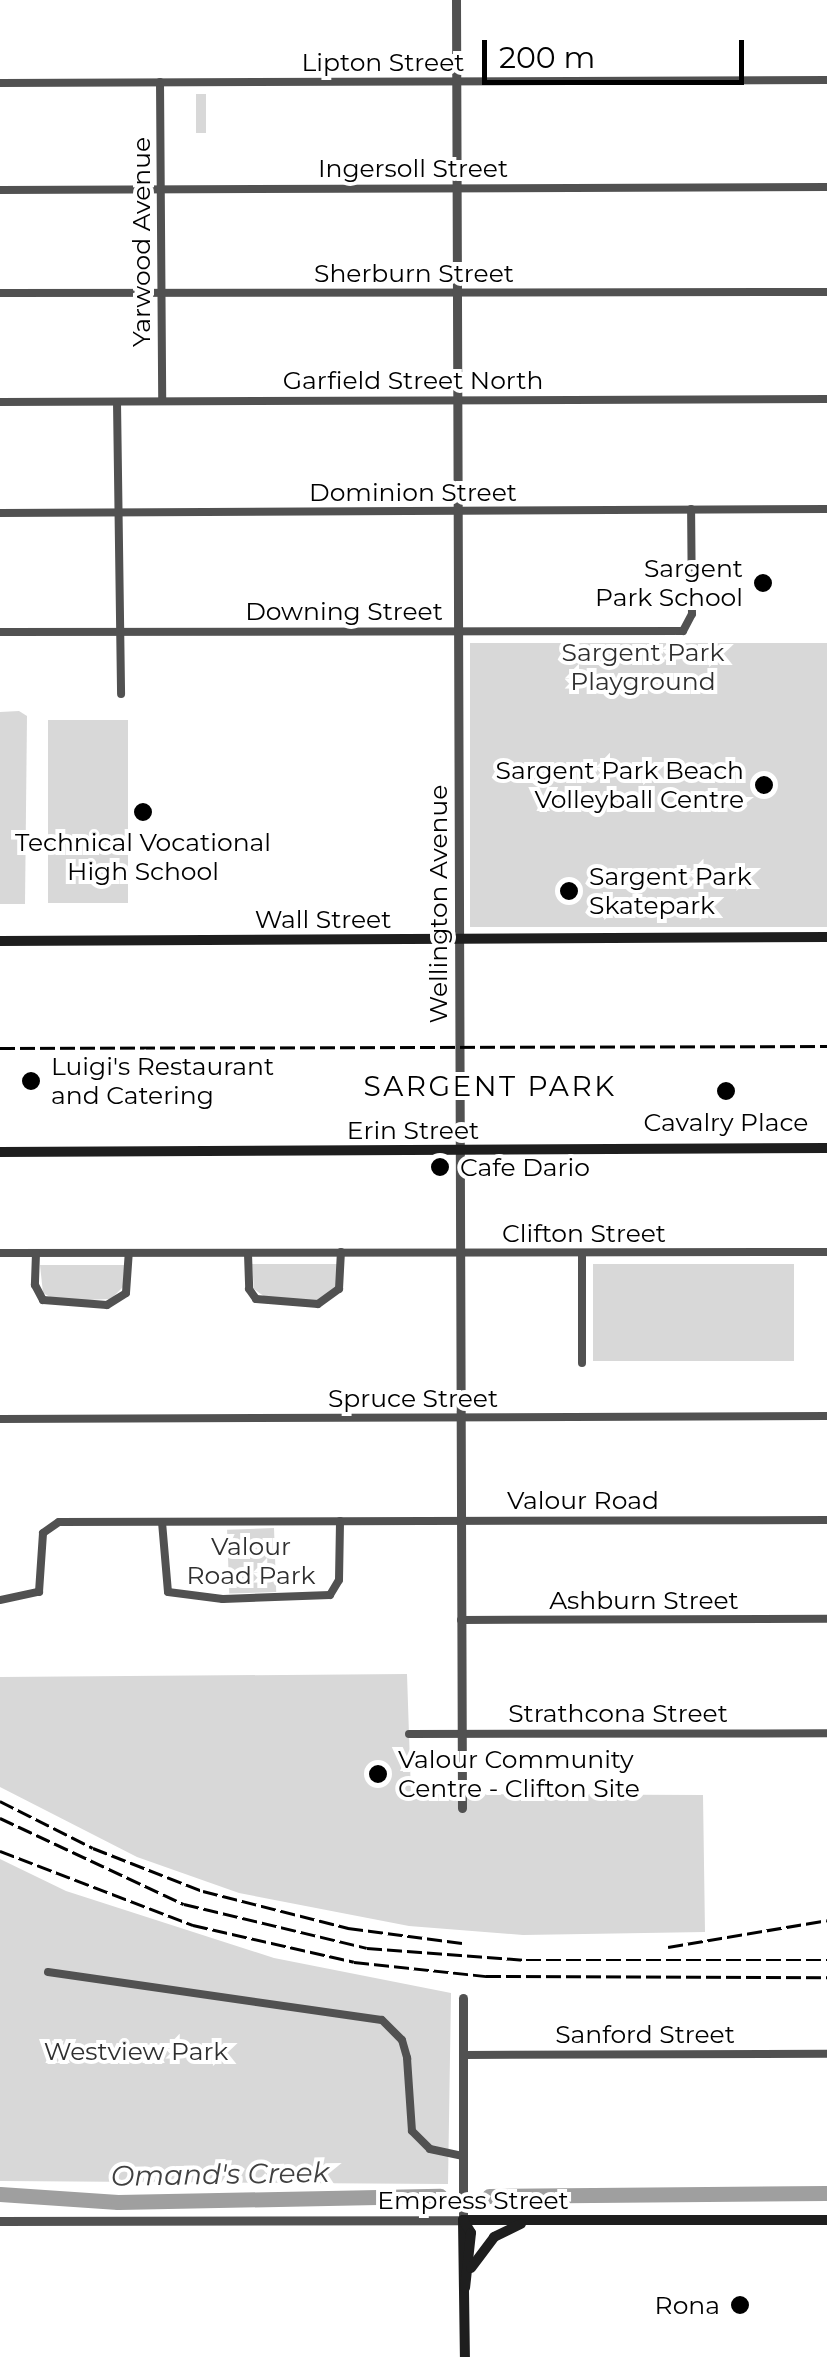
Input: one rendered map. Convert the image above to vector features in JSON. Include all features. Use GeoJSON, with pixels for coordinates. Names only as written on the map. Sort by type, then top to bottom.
{"type":"FeatureCollection","features":[{"type":"Feature","properties":{"kind":"main road","name":"Wall Street"},"geometry":{"type":"LineString","coordinates":[[0,940],[827,937]]}},
{"type":"Feature","properties":{"kind":"main road","name":"Erin Street"},"geometry":{"type":"LineString","coordinates":[[0,1152],[827,1148]]}},
{"type":"Feature","properties":{"kind":"main road","name":"Empress Street"},"geometry":{"type":"LineString","coordinates":[[464,2220],[827,2220]]}},
{"type":"Feature","properties":{"kind":"main road"},"geometry":{"type":"LineString","coordinates":[[464,2220],[470,2233],[465,2357]]}},
{"type":"Feature","properties":{"kind":"main road"},"geometry":{"type":"LineString","coordinates":[[464,2220],[460,2276],[465,2288]]}},
{"type":"Feature","properties":{"kind":"main road"},"geometry":{"type":"LineString","coordinates":[[470,2268],[504,2230],[543,2220]]}},
{"type":"Feature","properties":{"kind":"street","name":"Wellington Avenue"},"geometry":{"type":"LineString","coordinates":[[456,0],[462,1808]]}},
{"type":"Feature","properties":{"kind":"street","name":"Lipton Street"},"geometry":{"type":"LineString","coordinates":[[0,83],[827,80]]}},
{"type":"Feature","properties":{"kind":"street","name":"Yarwood Avenue"},"geometry":{"type":"LineString","coordinates":[[160,82],[162,401]]}},
{"type":"Feature","properties":{"kind":"street","name":"Ingersoll Street"},"geometry":{"type":"LineString","coordinates":[[0,190],[827,187]]}},
{"type":"Feature","properties":{"kind":"street","name":"Sherburn Street"},"geometry":{"type":"LineString","coordinates":[[0,293],[827,292]]}},
{"type":"Feature","properties":{"kind":"street","name":"Garfield Street North"},"geometry":{"type":"LineString","coordinates":[[0,402],[827,399]]}},
{"type":"Feature","properties":{"kind":"street"},"geometry":{"type":"LineString","coordinates":[[117,402],[121,694]]}},
{"type":"Feature","properties":{"kind":"street","name":"Downing Street"},"geometry":{"type":"LineString","coordinates":[[0,632],[688,628],[690,508]]}},
{"type":"Feature","properties":{"kind":"street","name":"Dominion Street"},"geometry":{"type":"LineString","coordinates":[[0,513],[827,509]]}},
{"type":"Feature","properties":{"kind":"street"},"geometry":{"type":"LineString","coordinates":[[248,1254],[248,1290],[256,1299],[318,1304],[338,1293],[342,1252]]}},
{"type":"Feature","properties":{"kind":"street","name":"Clifton Street"},"geometry":{"type":"LineString","coordinates":[[0,1254],[827,1252]]}},
{"type":"Feature","properties":{"kind":"street"},"geometry":{"type":"LineString","coordinates":[[36,1253],[36,1285],[43,1300],[107,1305],[126,1293],[129,1254]]}},
{"type":"Feature","properties":{"kind":"street"},"geometry":{"type":"LineString","coordinates":[[582,1253],[582,1363]]}},
{"type":"Feature","properties":{"kind":"street","name":"Spruce Street"},"geometry":{"type":"LineString","coordinates":[[0,1419],[827,1416]]}},
{"type":"Feature","properties":{"kind":"street","name":"Valour Road"},"geometry":{"type":"LineString","coordinates":[[0,1600],[39,1592],[42,1536],[53,1524],[827,1520]]}},
{"type":"Feature","properties":{"kind":"street"},"geometry":{"type":"LineString","coordinates":[[162,1522],[166,1589],[176,1598],[204,1599],[330,1596],[339,1580],[340,1522]]}},
{"type":"Feature","properties":{"kind":"street","name":"Ashburn Street"},"geometry":{"type":"LineString","coordinates":[[460,1620],[827,1620]]}},
{"type":"Feature","properties":{"kind":"street","name":"Strathcona Street"},"geometry":{"type":"LineString","coordinates":[[409,1734],[827,1733]]}},
{"type":"Feature","properties":{"kind":"street"},"geometry":{"type":"LineString","coordinates":[[48,1972],[382,2020],[402,2040],[407,2058],[412,2131],[430,2149],[463,2156]]}},
{"type":"Feature","properties":{"kind":"street"},"geometry":{"type":"LineString","coordinates":[[462,1998],[464,2220]]}},
{"type":"Feature","properties":{"kind":"street","name":"Sanford Street"},"geometry":{"type":"LineString","coordinates":[[464,2054],[827,2054]]}},
{"type":"Feature","properties":{"kind":"street","name":"Empress Street"},"geometry":{"type":"LineString","coordinates":[[0,2221],[464,2220]]}},
{"type":"Feature","properties":{"kind":"green space"},"geometry":{"type":"Polygon","coordinates":[[[196,94],[206,94],[206,133],[196,133],[196,94]]]}},
{"type":"Feature","properties":{"kind":"green space","name":"Sargent Park Playground"},"geometry":{"type":"Polygon","coordinates":[[[470,643],[827,643],[827,927],[470,927],[470,643]]]}},
{"type":"Feature","properties":{"kind":"green space"},"geometry":{"type":"Polygon","coordinates":[[[19,711],[27,716],[25,904],[0,904],[0,712],[19,711]]]}},
{"type":"Feature","properties":{"kind":"green space"},"geometry":{"type":"Polygon","coordinates":[[[48,720],[128,720],[128,903],[48,903],[48,720]]]}},
{"type":"Feature","properties":{"kind":"green space"},"geometry":{"type":"Polygon","coordinates":[[[252,1264],[337,1264],[337,1286],[321,1300],[269,1300],[254,1289],[252,1264]]]}},
{"type":"Feature","properties":{"kind":"green space"},"geometry":{"type":"Polygon","coordinates":[[[593,1264],[794,1264],[794,1361],[593,1361],[593,1264]]]}},
{"type":"Feature","properties":{"kind":"green space"},"geometry":{"type":"Polygon","coordinates":[[[40,1265],[125,1265],[124,1286],[111,1299],[57,1301],[43,1293],[40,1265]]]}},
{"type":"Feature","properties":{"kind":"green space","name":"Valour Road Park"},"geometry":{"type":"Polygon","coordinates":[[[274,1528],[276,1592],[229,1594],[227,1530],[274,1528]]]}},
{"type":"Feature","properties":{"kind":"green space"},"geometry":{"type":"Polygon","coordinates":[[[407,1674],[411,1794],[703,1795],[705,1932],[523,1935],[409,1926],[239,1893],[137,1857],[0,1787],[0,1677],[407,1674]]]}},
{"type":"Feature","properties":{"kind":"green space","name":"Westview Park"},"geometry":{"type":"Polygon","coordinates":[[[0,1859],[66,1891],[274,1958],[451,1993],[448,2184],[0,2181],[0,1859]]]}},
{"type":"Feature","properties":{"kind":"waterway","name":"Omand's Creek"},"geometry":{"type":"LineString","coordinates":[[489,2196],[827,2193]]}},
{"type":"Feature","properties":{"kind":"waterway","name":"Omand's Creek"},"geometry":{"type":"LineString","coordinates":[[0,2194],[118,2202],[440,2196]]}},
{"type":"Feature","properties":{"kind":"railway"},"geometry":{"type":"LineString","coordinates":[[0,1048],[827,1046]]}},
{"type":"Feature","properties":{"kind":"railway"},"geometry":{"type":"LineString","coordinates":[[0,1801],[93,1848],[203,1891],[348,1928],[462,1943]]}},
{"type":"Feature","properties":{"kind":"railway"},"geometry":{"type":"LineString","coordinates":[[0,1818],[184,1904],[367,1948],[526,1960],[827,1960]]}},
{"type":"Feature","properties":{"kind":"railway"},"geometry":{"type":"LineString","coordinates":[[0,1851],[193,1925],[354,1962],[486,1976],[827,1977]]}},
{"type":"Feature","properties":{"kind":"railway"},"geometry":{"type":"LineString","coordinates":[[668,1947],[827,1920]]}},
{"type":"Feature","properties":{"kind":"place","name":"Sargent Park School"},"geometry":{"type":"Point","coordinates":[763,583]}},
{"type":"Feature","properties":{"kind":"place","name":"Sargent Park Beach Volleyball Centre"},"geometry":{"type":"Point","coordinates":[764,785]}},
{"type":"Feature","properties":{"kind":"place","name":"Technical Vocational High School"},"geometry":{"type":"Point","coordinates":[143,812]}},
{"type":"Feature","properties":{"kind":"place","name":"Sargent Park Skatepark"},"geometry":{"type":"Point","coordinates":[569,891]}},
{"type":"Feature","properties":{"kind":"place","name":"Luigi's Restaurant and Catering"},"geometry":{"type":"Point","coordinates":[31,1081]}},
{"type":"Feature","properties":{"kind":"place","name":"Cavalry Place"},"geometry":{"type":"Point","coordinates":[726,1091]}},
{"type":"Feature","properties":{"kind":"place","name":"Cafe Dario"},"geometry":{"type":"Point","coordinates":[440,1167]}},
{"type":"Feature","properties":{"kind":"place","name":"Valour Community Centre - Clifton Site"},"geometry":{"type":"Point","coordinates":[378,1774]}},
{"type":"Feature","properties":{"kind":"place","name":"Rona"},"geometry":{"type":"Point","coordinates":[740,2305]}},
{"type":"Feature","properties":{"kind":"district","name":"SARGENT PARK"},"geometry":{"type":"Point","coordinates":[490,1086]}}]}
